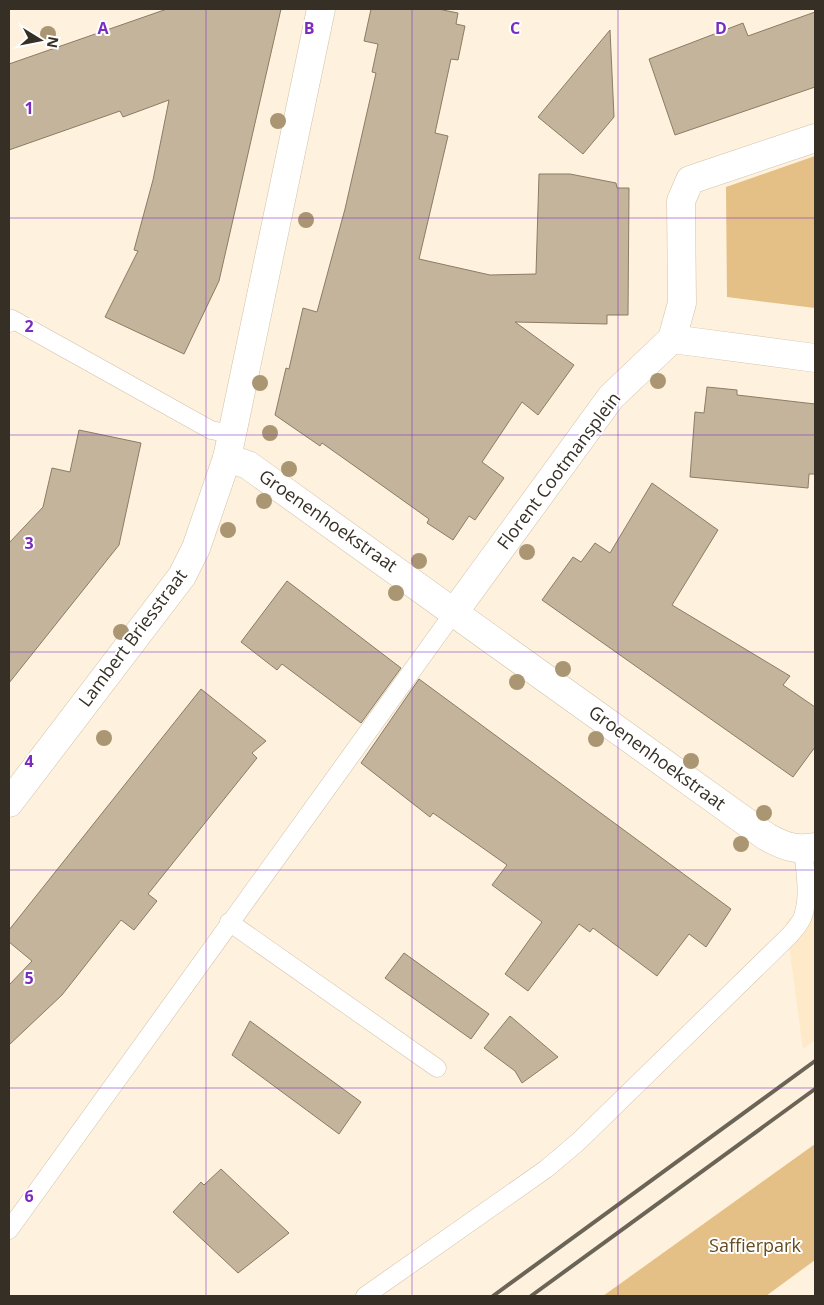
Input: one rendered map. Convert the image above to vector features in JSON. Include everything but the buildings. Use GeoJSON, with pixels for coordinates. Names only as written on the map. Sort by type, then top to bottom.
{"type":"FeatureCollection","features":[{"type":"Feature","properties":{"kind":"street"},"geometry":{"type":"LineString","coordinates":[[229,446],[321,9]]}},
{"type":"Feature","properties":{"kind":"street"},"geometry":{"type":"LineString","coordinates":[[815,138],[690,180],[682,201],[682,303],[672,339],[815,358]]}},
{"type":"Feature","properties":{"kind":"street","name":"Florent Cootmansplein"},"geometry":{"type":"LineString","coordinates":[[455,611],[611,397],[672,339]]}},
{"type":"Feature","properties":{"kind":"street","name":"Groenenhoekstraat"},"geometry":{"type":"LineString","coordinates":[[229,446],[248,465],[455,611],[767,837],[785,846],[809,848]]}},
{"type":"Feature","properties":{"kind":"street","name":"Lambert Briesstraat"},"geometry":{"type":"LineString","coordinates":[[9,803],[182,576],[196,548],[229,446]]}},
{"type":"Feature","properties":{"kind":"lane"},"geometry":{"type":"LineString","coordinates":[[9,323],[12,319],[210,430],[229,446]]}},
{"type":"Feature","properties":{"kind":"lane"},"geometry":{"type":"LineString","coordinates":[[9,1230],[229,922],[455,611]]}},
{"type":"Feature","properties":{"kind":"lane"},"geometry":{"type":"LineString","coordinates":[[365,1296],[546,1169],[578,1142],[790,935],[803,918],[809,848]]}},
{"type":"Feature","properties":{"kind":"lane"},"geometry":{"type":"LineString","coordinates":[[229,922],[437,1068]]}},
{"type":"Feature","properties":{"kind":"shaded area"},"geometry":{"type":"Polygon","coordinates":[[[815,896],[815,1040],[803,1049],[786,922],[815,896]]]}},
{"type":"Feature","properties":{"kind":"green space"},"geometry":{"type":"Polygon","coordinates":[[[815,156],[815,308],[727,297],[726,187],[815,156]]]}},
{"type":"Feature","properties":{"kind":"green space","name":"Saffierpark"},"geometry":{"type":"Polygon","coordinates":[[[815,1144],[815,1260],[766,1296],[603,1296],[815,1144]]]}},
{"type":"Feature","properties":{"kind":"railway"},"geometry":{"type":"LineString","coordinates":[[493,1296],[815,1061]]}},
{"type":"Feature","properties":{"kind":"railway"},"geometry":{"type":"LineString","coordinates":[[531,1296],[815,1089]]}}]}
